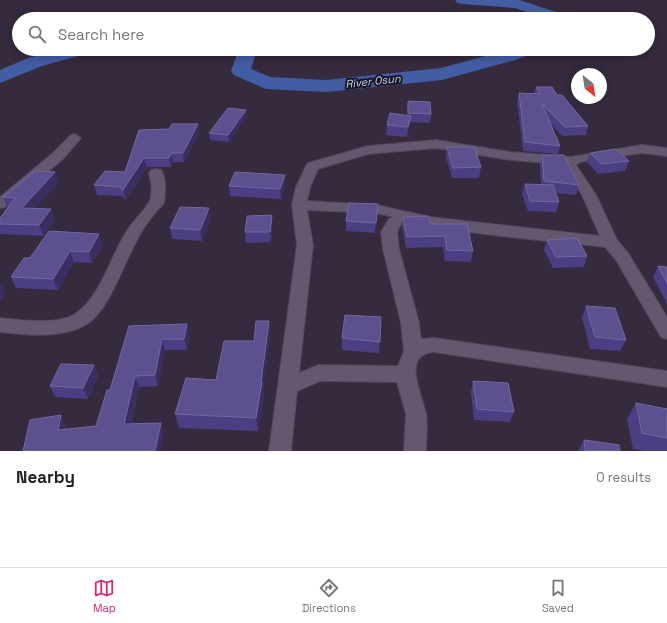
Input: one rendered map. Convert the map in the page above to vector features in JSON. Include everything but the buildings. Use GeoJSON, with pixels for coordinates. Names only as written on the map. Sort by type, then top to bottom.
{"type":"FeatureCollection","features":[{"type":"Feature","properties":{"kind":"street"},"geometry":{"type":"LineString","coordinates":[[0,204],[58,156],[75,138]]}},
{"type":"Feature","properties":{"kind":"street"},"geometry":{"type":"LineString","coordinates":[[280,451],[305,245],[299,205],[303,187],[313,166],[343,156],[368,150],[436,144],[510,156],[573,161],[576,159],[602,154],[642,149],[667,152]]}},
{"type":"Feature","properties":{"kind":"street"},"geometry":{"type":"LineString","coordinates":[[573,161],[570,164],[577,179],[592,201],[610,242],[622,257],[667,332]]}},
{"type":"Feature","properties":{"kind":"street"},"geometry":{"type":"LineString","coordinates":[[0,325],[11,327],[61,326],[82,318],[92,308],[112,276],[126,246],[140,223],[157,203],[156,173]]}},
{"type":"Feature","properties":{"kind":"street"},"geometry":{"type":"LineString","coordinates":[[299,205],[377,209],[429,222],[472,228],[610,242]]}},
{"type":"Feature","properties":{"kind":"street"},"geometry":{"type":"LineString","coordinates":[[408,216],[394,222],[389,232],[391,249],[410,323],[413,351],[405,374],[416,414],[415,451]]}},
{"type":"Feature","properties":{"kind":"street"},"geometry":{"type":"LineString","coordinates":[[413,351],[421,346],[434,345],[667,379]]}},
{"type":"Feature","properties":{"kind":"street"},"geometry":{"type":"LineString","coordinates":[[288,386],[319,373],[405,374]]}},
{"type":"Feature","properties":{"kind":"waterway","name":"River Osun"},"geometry":{"type":"LineString","coordinates":[[462,0],[517,4],[542,12]]}},
{"type":"Feature","properties":{"kind":"waterway","name":"River Osun"},"geometry":{"type":"LineString","coordinates":[[0,77],[35,62],[57,56]]}},
{"type":"Feature","properties":{"kind":"waterway","name":"River Osun"},"geometry":{"type":"LineString","coordinates":[[246,56],[241,71],[266,83],[326,86],[442,74],[509,56]]}}]}
